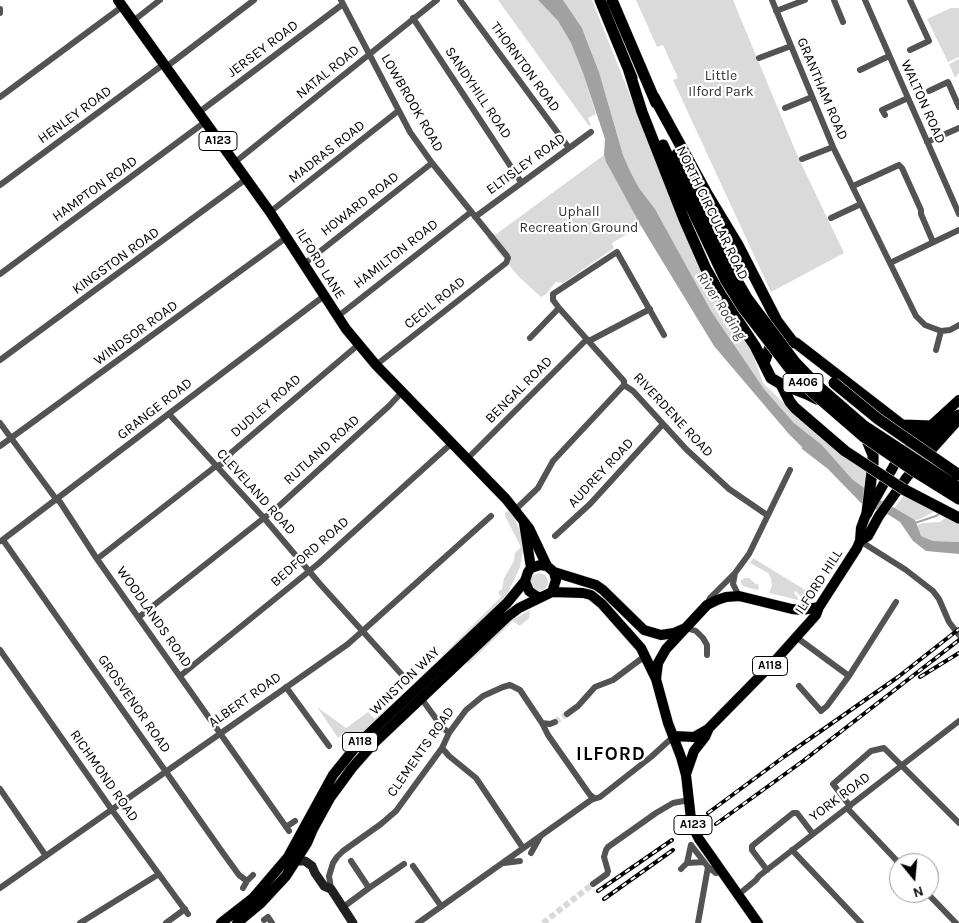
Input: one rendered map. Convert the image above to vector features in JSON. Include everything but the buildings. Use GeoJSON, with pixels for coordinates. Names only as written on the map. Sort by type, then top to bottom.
{"type":"FeatureCollection","features":[{"type":"Feature","properties":{"kind":"highway","name":"NORTH CIRCULAR ROAD"},"geometry":{"type":"LineString","coordinates":[[600,0],[629,71],[701,217],[747,298],[795,362],[825,392],[863,425],[959,488]]}},
{"type":"Feature","properties":{"kind":"highway","name":"NORTH CIRCULAR ROAD"},"geometry":{"type":"LineString","coordinates":[[612,0],[654,97],[718,266],[743,308],[794,373],[812,392],[864,437],[959,499]]}},
{"type":"Feature","properties":{"kind":"highway","name":"A406"},"geometry":{"type":"LineString","coordinates":[[629,71],[642,112],[691,236],[721,295],[764,362],[771,378],[816,399],[868,442],[896,462]]}},
{"type":"Feature","properties":{"kind":"highway","name":"A406"},"geometry":{"type":"LineString","coordinates":[[654,97],[706,192],[738,245],[777,321],[793,342],[902,424],[925,445]]}},
{"type":"Feature","properties":{"kind":"highway"},"geometry":{"type":"LineString","coordinates":[[764,362],[770,348],[776,343],[783,341],[793,342]]}},
{"type":"Feature","properties":{"kind":"highway","name":"A406"},"geometry":{"type":"LineString","coordinates":[[816,359],[825,374],[834,383],[878,419],[959,475]]}},
{"type":"Feature","properties":{"kind":"highway","name":"A406"},"geometry":{"type":"LineString","coordinates":[[781,384],[790,402],[803,416],[845,451],[903,489],[959,518]]}},
{"type":"Feature","properties":{"kind":"highway","name":"A118"},"geometry":{"type":"LineString","coordinates":[[896,462],[903,467],[908,466],[949,420],[959,417]]}},
{"type":"Feature","properties":{"kind":"highway"},"geometry":{"type":"LineString","coordinates":[[902,424],[931,426]]}},
{"type":"Feature","properties":{"kind":"highway"},"geometry":{"type":"LineString","coordinates":[[867,512],[873,456],[868,442]]}},
{"type":"Feature","properties":{"kind":"main road","name":"ILFORD LANE"},"geometry":{"type":"LineString","coordinates":[[120,3],[270,212],[337,317],[376,365],[453,442],[515,510],[529,528],[550,569]]}},
{"type":"Feature","properties":{"kind":"main road","name":"A118"},"geometry":{"type":"LineString","coordinates":[[925,445],[931,426],[959,400]]}},
{"type":"Feature","properties":{"kind":"main road","name":"ILFORD HILL"},"geometry":{"type":"LineString","coordinates":[[686,775],[694,751],[705,737],[709,728],[774,662],[816,615],[819,607],[860,541],[868,536],[925,445]]}},
{"type":"Feature","properties":{"kind":"main road","name":"ILFORD HILL"},"geometry":{"type":"LineString","coordinates":[[860,541],[861,528],[867,512],[896,462]]}},
{"type":"Feature","properties":{"kind":"main road","name":"ILFORD LANE"},"geometry":{"type":"LineString","coordinates":[[524,523],[531,568]]}},
{"type":"Feature","properties":{"kind":"main road"},"geometry":{"type":"LineString","coordinates":[[531,568],[540,565],[596,585],[644,630],[657,635],[674,633],[686,628]]}},
{"type":"Feature","properties":{"kind":"main road","name":"A118"},"geometry":{"type":"LineString","coordinates":[[525,581],[531,568]]}},
{"type":"Feature","properties":{"kind":"main road"},"geometry":{"type":"LineString","coordinates":[[550,569],[556,580],[552,592]]}},
{"type":"Feature","properties":{"kind":"main road"},"geometry":{"type":"LineString","coordinates":[[525,581],[529,591],[540,597]]}},
{"type":"Feature","properties":{"kind":"main road","name":"WINSTON WAY"},"geometry":{"type":"LineString","coordinates":[[221,923],[253,898],[288,857],[334,775],[358,744],[507,603],[525,581]]}},
{"type":"Feature","properties":{"kind":"main road","name":"A118"},"geometry":{"type":"LineString","coordinates":[[540,597],[552,592],[572,592],[591,596],[602,604],[636,642],[645,656],[656,679],[668,723],[674,736],[694,737],[709,728]]}},
{"type":"Feature","properties":{"kind":"main road","name":"WINSTON WAY"},"geometry":{"type":"LineString","coordinates":[[237,923],[279,885],[307,843],[321,813],[352,768],[374,743],[507,617],[540,597]]}},
{"type":"Feature","properties":{"kind":"main road"},"geometry":{"type":"LineString","coordinates":[[656,679],[658,663],[666,649],[707,605],[726,597],[744,597],[792,609],[802,610],[819,607]]}},
{"type":"Feature","properties":{"kind":"main road"},"geometry":{"type":"LineString","coordinates":[[792,609],[801,621],[798,635]]}},
{"type":"Feature","properties":{"kind":"main road","name":"A123"},"geometry":{"type":"LineString","coordinates":[[674,736],[686,775],[691,819],[699,840],[758,923]]}},
{"type":"Feature","properties":{"kind":"street"},"geometry":{"type":"LineString","coordinates":[[133,21],[160,0]]}},
{"type":"Feature","properties":{"kind":"street","name":"HENLEY ROAD"},"geometry":{"type":"LineString","coordinates":[[0,185],[254,0]]}},
{"type":"Feature","properties":{"kind":"street","name":"NATAL ROAD"},"geometry":{"type":"LineString","coordinates":[[234,163],[437,0]]}},
{"type":"Feature","properties":{"kind":"street","name":"THORNTON ROAD"},"geometry":{"type":"LineString","coordinates":[[460,0],[569,148]]}},
{"type":"Feature","properties":{"kind":"street","name":"GRANTHAM ROAD"},"geometry":{"type":"LineString","coordinates":[[772,0],[833,147],[918,320],[941,331]]}},
{"type":"Feature","properties":{"kind":"street"},"geometry":{"type":"LineString","coordinates":[[776,11],[805,0]]}},
{"type":"Feature","properties":{"kind":"street"},"geometry":{"type":"LineString","coordinates":[[834,0],[842,22]]}},
{"type":"Feature","properties":{"kind":"street","name":"WALTON ROAD"},"geometry":{"type":"LineString","coordinates":[[864,0],[959,214]]}},
{"type":"Feature","properties":{"kind":"street"},"geometry":{"type":"LineString","coordinates":[[910,0],[929,41],[910,50]]}},
{"type":"Feature","properties":{"kind":"street","name":"LOWBROOK ROAD"},"geometry":{"type":"LineString","coordinates":[[342,2],[410,132],[432,163],[508,258]]}},
{"type":"Feature","properties":{"kind":"street","name":"JERSEY ROAD"},"geometry":{"type":"LineString","coordinates":[[198,113],[342,2]]}},
{"type":"Feature","properties":{"kind":"street"},"geometry":{"type":"LineString","coordinates":[[0,97],[120,3]]}},
{"type":"Feature","properties":{"kind":"street","name":"SANDYHILL ROAD"},"geometry":{"type":"LineString","coordinates":[[413,18],[522,182]]}},
{"type":"Feature","properties":{"kind":"street"},"geometry":{"type":"LineString","coordinates":[[759,58],[791,46]]}},
{"type":"Feature","properties":{"kind":"street"},"geometry":{"type":"LineString","coordinates":[[860,70],[889,56]]}},
{"type":"Feature","properties":{"kind":"street"},"geometry":{"type":"LineString","coordinates":[[929,91],[948,82],[959,107]]}},
{"type":"Feature","properties":{"kind":"street"},"geometry":{"type":"LineString","coordinates":[[785,108],[812,97]]}},
{"type":"Feature","properties":{"kind":"street"},"geometry":{"type":"LineString","coordinates":[[885,115],[882,110],[908,98]]}},
{"type":"Feature","properties":{"kind":"street","name":"MADRAS ROAD"},"geometry":{"type":"LineString","coordinates":[[270,212],[398,111]]}},
{"type":"Feature","properties":{"kind":"street","name":"HAMPTON ROAD"},"geometry":{"type":"LineString","coordinates":[[0,274],[205,122]]}},
{"type":"Feature","properties":{"kind":"street"},"geometry":{"type":"LineString","coordinates":[[927,142],[959,128]]}},
{"type":"Feature","properties":{"kind":"street","name":"ELTISLEY ROAD"},"geometry":{"type":"LineString","coordinates":[[473,214],[522,182],[591,132]]}},
{"type":"Feature","properties":{"kind":"street"},"geometry":{"type":"LineString","coordinates":[[802,159],[833,147]]}},
{"type":"Feature","properties":{"kind":"street","name":"HOWARD ROAD"},"geometry":{"type":"LineString","coordinates":[[304,264],[432,163]]}},
{"type":"Feature","properties":{"kind":"street"},"geometry":{"type":"LineString","coordinates":[[853,186],[899,165],[921,210],[933,242]]}},
{"type":"Feature","properties":{"kind":"street","name":"KINGSTON ROAD"},"geometry":{"type":"LineString","coordinates":[[0,360],[246,179]]}},
{"type":"Feature","properties":{"kind":"street"},"geometry":{"type":"LineString","coordinates":[[831,218],[860,204]]}},
{"type":"Feature","properties":{"kind":"street","name":"HAMILTON ROAD"},"geometry":{"type":"LineString","coordinates":[[337,317],[473,214]]}},
{"type":"Feature","properties":{"kind":"street"},"geometry":{"type":"LineString","coordinates":[[890,263],[959,230]]}},
{"type":"Feature","properties":{"kind":"street","name":"WINDSOR ROAD"},"geometry":{"type":"LineString","coordinates":[[0,446],[286,237]]}},
{"type":"Feature","properties":{"kind":"street","name":"RIVERDENE ROAD"},"geometry":{"type":"LineString","coordinates":[[650,309],[617,252],[560,289],[553,294],[552,298],[624,381],[624,385],[633,391],[686,449],[729,488],[768,515]]}},
{"type":"Feature","properties":{"kind":"street","name":"CECIL ROAD"},"geometry":{"type":"LineString","coordinates":[[376,365],[506,263],[508,258]]}},
{"type":"Feature","properties":{"kind":"street","name":"GRANGE ROAD"},"geometry":{"type":"LineString","coordinates":[[2,541],[324,296]]}},
{"type":"Feature","properties":{"kind":"street"},"geometry":{"type":"LineString","coordinates":[[530,338],[559,308]]}},
{"type":"Feature","properties":{"kind":"street"},"geometry":{"type":"LineString","coordinates":[[650,309],[664,334]]}},
{"type":"Feature","properties":{"kind":"street","name":"BENGAL ROAD"},"geometry":{"type":"LineString","coordinates":[[468,458],[588,340],[650,309]]}},
{"type":"Feature","properties":{"kind":"street"},"geometry":{"type":"LineString","coordinates":[[936,350],[941,331],[950,330],[959,325]]}},
{"type":"Feature","properties":{"kind":"street","name":"DUDLEY ROAD"},"geometry":{"type":"LineString","coordinates":[[97,559],[216,466],[222,464],[232,452],[358,344]]}},
{"type":"Feature","properties":{"kind":"street"},"geometry":{"type":"LineString","coordinates":[[515,510],[538,488],[553,460],[624,385]]}},
{"type":"Feature","properties":{"kind":"street","name":"RUTLAND ROAD"},"geometry":{"type":"LineString","coordinates":[[139,617],[264,518],[362,431],[402,392]]}},
{"type":"Feature","properties":{"kind":"street","name":"CLEVELAND ROAD"},"geometry":{"type":"LineString","coordinates":[[169,414],[264,518],[309,572],[404,677]]}},
{"type":"Feature","properties":{"kind":"street","name":"WOODLANDS ROAD"},"geometry":{"type":"LineString","coordinates":[[0,423],[60,502],[97,559],[287,829],[295,821]]}},
{"type":"Feature","properties":{"kind":"street","name":"AUDREY ROAD"},"geometry":{"type":"LineString","coordinates":[[555,536],[590,504],[663,424]]}},
{"type":"Feature","properties":{"kind":"street","name":"BEDFORD ROAD"},"geometry":{"type":"LineString","coordinates":[[180,676],[309,572],[453,442]]}},
{"type":"Feature","properties":{"kind":"street"},"geometry":{"type":"LineString","coordinates":[[707,605],[710,598],[749,554],[790,470]]}},
{"type":"Feature","properties":{"kind":"street","name":"ALBERT ROAD"},"geometry":{"type":"LineString","coordinates":[[0,888],[363,632],[491,516]]}},
{"type":"Feature","properties":{"kind":"street","name":"GROSVENOR ROAD"},"geometry":{"type":"LineString","coordinates":[[2,541],[239,874],[247,881]]}},
{"type":"Feature","properties":{"kind":"street"},"geometry":{"type":"LineString","coordinates":[[860,541],[906,570],[933,591],[939,599],[949,622],[959,635]]}},
{"type":"Feature","properties":{"kind":"street"},"geometry":{"type":"LineString","coordinates":[[735,572],[733,584],[744,597]]}},
{"type":"Feature","properties":{"kind":"street"},"geometry":{"type":"LineString","coordinates":[[799,686],[821,711],[827,706],[849,676],[896,602]]}},
{"type":"Feature","properties":{"kind":"street"},"geometry":{"type":"LineString","coordinates":[[686,628],[696,631],[703,638],[708,645],[706,655]]}},
{"type":"Feature","properties":{"kind":"street"},"geometry":{"type":"LineString","coordinates":[[798,635],[849,676]]}},
{"type":"Feature","properties":{"kind":"street","name":"RICHMOND ROAD"},"geometry":{"type":"LineString","coordinates":[[0,650],[112,810],[187,912],[166,923]]}},
{"type":"Feature","properties":{"kind":"street"},"geometry":{"type":"LineString","coordinates":[[567,714],[578,706],[595,687],[618,677],[645,656]]}},
{"type":"Feature","properties":{"kind":"street","name":"CLEMENTS ROAD"},"geometry":{"type":"LineString","coordinates":[[330,889],[329,876],[337,857],[343,850],[381,824],[396,811],[442,748],[449,732],[470,706],[479,699],[510,685],[520,690],[542,723],[544,730],[594,798]]}},
{"type":"Feature","properties":{"kind":"street"},"geometry":{"type":"LineString","coordinates":[[286,687],[329,746]]}},
{"type":"Feature","properties":{"kind":"street"},"geometry":{"type":"LineString","coordinates":[[421,698],[445,730],[449,732]]}},
{"type":"Feature","properties":{"kind":"street"},"geometry":{"type":"LineString","coordinates":[[542,723],[550,724],[556,722]]}},
{"type":"Feature","properties":{"kind":"street","name":"YORK ROAD"},"geometry":{"type":"LineString","coordinates":[[738,895],[812,834],[958,724]]}},
{"type":"Feature","properties":{"kind":"street"},"geometry":{"type":"LineString","coordinates":[[418,923],[594,798],[600,797],[674,736]]}},
{"type":"Feature","properties":{"kind":"street"},"geometry":{"type":"LineString","coordinates":[[442,748],[476,778],[523,848]]}},
{"type":"Feature","properties":{"kind":"street"},"geometry":{"type":"LineString","coordinates":[[890,853],[848,807],[833,784],[871,751],[884,748],[959,823]]}},
{"type":"Feature","properties":{"kind":"street"},"geometry":{"type":"LineString","coordinates":[[0,789],[46,856]]}},
{"type":"Feature","properties":{"kind":"street"},"geometry":{"type":"LineString","coordinates":[[593,884],[607,874],[608,871],[604,857],[608,847],[656,813],[678,801],[689,800]]}},
{"type":"Feature","properties":{"kind":"street"},"geometry":{"type":"LineString","coordinates":[[766,870],[752,850],[752,846],[793,813],[797,814],[812,834]]}},
{"type":"Feature","properties":{"kind":"street"},"geometry":{"type":"LineString","coordinates":[[532,853],[541,836]]}},
{"type":"Feature","properties":{"kind":"street"},"geometry":{"type":"LineString","coordinates":[[681,869],[687,863],[691,845],[706,865],[716,873]]}},
{"type":"Feature","properties":{"kind":"street"},"geometry":{"type":"LineString","coordinates":[[792,850],[861,923]]}},
{"type":"Feature","properties":{"kind":"street"},"geometry":{"type":"LineString","coordinates":[[296,861],[305,862],[312,866],[324,886],[330,889],[353,923]]}},
{"type":"Feature","properties":{"kind":"street"},"geometry":{"type":"LineString","coordinates":[[351,861],[370,888]]}},
{"type":"Feature","properties":{"kind":"street"},"geometry":{"type":"LineString","coordinates":[[502,864],[520,861]]}},
{"type":"Feature","properties":{"kind":"street"},"geometry":{"type":"LineString","coordinates":[[687,863],[706,865]]}},
{"type":"Feature","properties":{"kind":"street"},"geometry":{"type":"LineString","coordinates":[[342,908],[404,864]]}},
{"type":"Feature","properties":{"kind":"street"},"geometry":{"type":"LineString","coordinates":[[698,923],[706,865]]}},
{"type":"Feature","properties":{"kind":"street"},"geometry":{"type":"LineString","coordinates":[[413,866],[441,906]]}},
{"type":"Feature","properties":{"kind":"street"},"geometry":{"type":"LineString","coordinates":[[80,923],[159,874]]}},
{"type":"Feature","properties":{"kind":"street"},"geometry":{"type":"LineString","coordinates":[[243,888],[253,876]]}},
{"type":"Feature","properties":{"kind":"street"},"geometry":{"type":"LineString","coordinates":[[937,903],[956,923]]}},
{"type":"Feature","properties":{"kind":"green space"},"geometry":{"type":"Polygon","coordinates":[[[498,0],[538,0],[558,21],[571,43],[583,73],[596,114],[588,118],[591,125],[589,126],[498,0]]]}},
{"type":"Feature","properties":{"kind":"green space"},"geometry":{"type":"Polygon","coordinates":[[[563,0],[592,0],[643,128],[752,352],[763,383],[798,417],[866,471],[864,488],[852,479],[822,445],[794,423],[764,389],[710,310],[655,209],[639,188],[630,171],[623,155],[599,72],[587,40],[582,28],[563,0]]]}},
{"type":"Feature","properties":{"kind":"green space","name":"Little Ilford Park"},"geometry":{"type":"Polygon","coordinates":[[[636,0],[733,0],[798,157],[844,253],[771,292],[673,80],[678,78],[663,45],[657,47],[636,0]]]}},
{"type":"Feature","properties":{"kind":"green space"},"geometry":{"type":"Polygon","coordinates":[[[951,8],[959,8],[959,57],[948,62],[927,19],[951,8]]]}},
{"type":"Feature","properties":{"kind":"green space"},"geometry":{"type":"Polygon","coordinates":[[[959,59],[959,73],[955,78],[949,64],[959,59]]]}},
{"type":"Feature","properties":{"kind":"green space","name":"Uphall Recreation Ground"},"geometry":{"type":"Polygon","coordinates":[[[604,155],[641,226],[612,243],[614,248],[563,283],[556,282],[541,297],[518,276],[487,238],[493,233],[495,235],[604,155]]]}},
{"type":"Feature","properties":{"kind":"green space"},"geometry":{"type":"Polygon","coordinates":[[[905,494],[935,511],[915,520],[894,508],[905,494]]]}},
{"type":"Feature","properties":{"kind":"green space"},"geometry":{"type":"Polygon","coordinates":[[[510,510],[521,533],[523,550],[520,567],[505,599],[346,753],[344,751],[351,743],[344,733],[338,738],[317,707],[346,728],[368,712],[375,719],[421,677],[501,597],[498,592],[502,589],[504,578],[514,561],[515,553],[521,547],[505,516],[505,513],[510,510]]]}},
{"type":"Feature","properties":{"kind":"green space"},"geometry":{"type":"Polygon","coordinates":[[[947,516],[959,522],[959,542],[933,541],[921,536],[916,526],[923,523],[940,522],[947,516]]]}},
{"type":"Feature","properties":{"kind":"green space"},"geometry":{"type":"Polygon","coordinates":[[[753,558],[815,596],[808,602],[807,600],[799,600],[801,597],[796,591],[794,593],[798,600],[769,593],[772,586],[771,578],[768,573],[750,563],[753,558]]]}},
{"type":"Feature","properties":{"kind":"green space"},"geometry":{"type":"Polygon","coordinates":[[[539,573],[545,576],[548,582],[545,588],[539,591],[533,588],[530,582],[533,576],[539,573]]]}},
{"type":"Feature","properties":{"kind":"green space"},"geometry":{"type":"Polygon","coordinates":[[[749,578],[757,585],[758,583],[759,589],[743,586],[740,581],[749,578]]]}},
{"type":"Feature","properties":{"kind":"green space"},"geometry":{"type":"Polygon","coordinates":[[[530,610],[529,618],[520,626],[513,621],[468,664],[466,662],[509,622],[530,610]]]}},
{"type":"Feature","properties":{"kind":"shaded area"},"geometry":{"type":"Polygon","coordinates":[[[538,0],[563,0],[582,28],[599,72],[623,155],[630,171],[639,188],[655,209],[711,311],[764,389],[794,423],[822,445],[852,479],[879,499],[915,520],[921,536],[933,541],[959,542],[959,554],[926,551],[913,541],[900,522],[861,503],[828,469],[802,449],[714,346],[641,226],[606,162],[604,155],[605,139],[571,43],[558,21],[538,0]]]}},
{"type":"Feature","properties":{"kind":"waterway"},"geometry":{"type":"LineString","coordinates":[[915,523],[940,513]]}},
{"type":"Feature","properties":{"kind":"tunnel"},"geometry":{"type":"LineString","coordinates":[[555,722],[567,714]]}},
{"type":"Feature","properties":{"kind":"tunnel"},"geometry":{"type":"LineString","coordinates":[[543,923],[593,884]]}},
{"type":"Feature","properties":{"kind":"railway"},"geometry":{"type":"LineString","coordinates":[[708,813],[785,756],[898,677],[959,629]]}},
{"type":"Feature","properties":{"kind":"railway"},"geometry":{"type":"LineString","coordinates":[[716,824],[803,761],[959,640]]}},
{"type":"Feature","properties":{"kind":"railway"},"geometry":{"type":"LineString","coordinates":[[920,677],[959,653]]}},
{"type":"Feature","properties":{"kind":"railway"},"geometry":{"type":"LineString","coordinates":[[598,891],[672,840]]}},
{"type":"Feature","properties":{"kind":"railway"},"geometry":{"type":"LineString","coordinates":[[604,899],[673,850]]}},
{"type":"Feature","properties":{"kind":"district","name":"ILFORD"},"geometry":{"type":"Point","coordinates":[611,755]}},
{"type":"Feature","properties":{"kind":"water label","name":"River Roding"},"geometry":{"type":"Point","coordinates":[721,306]}}]}
